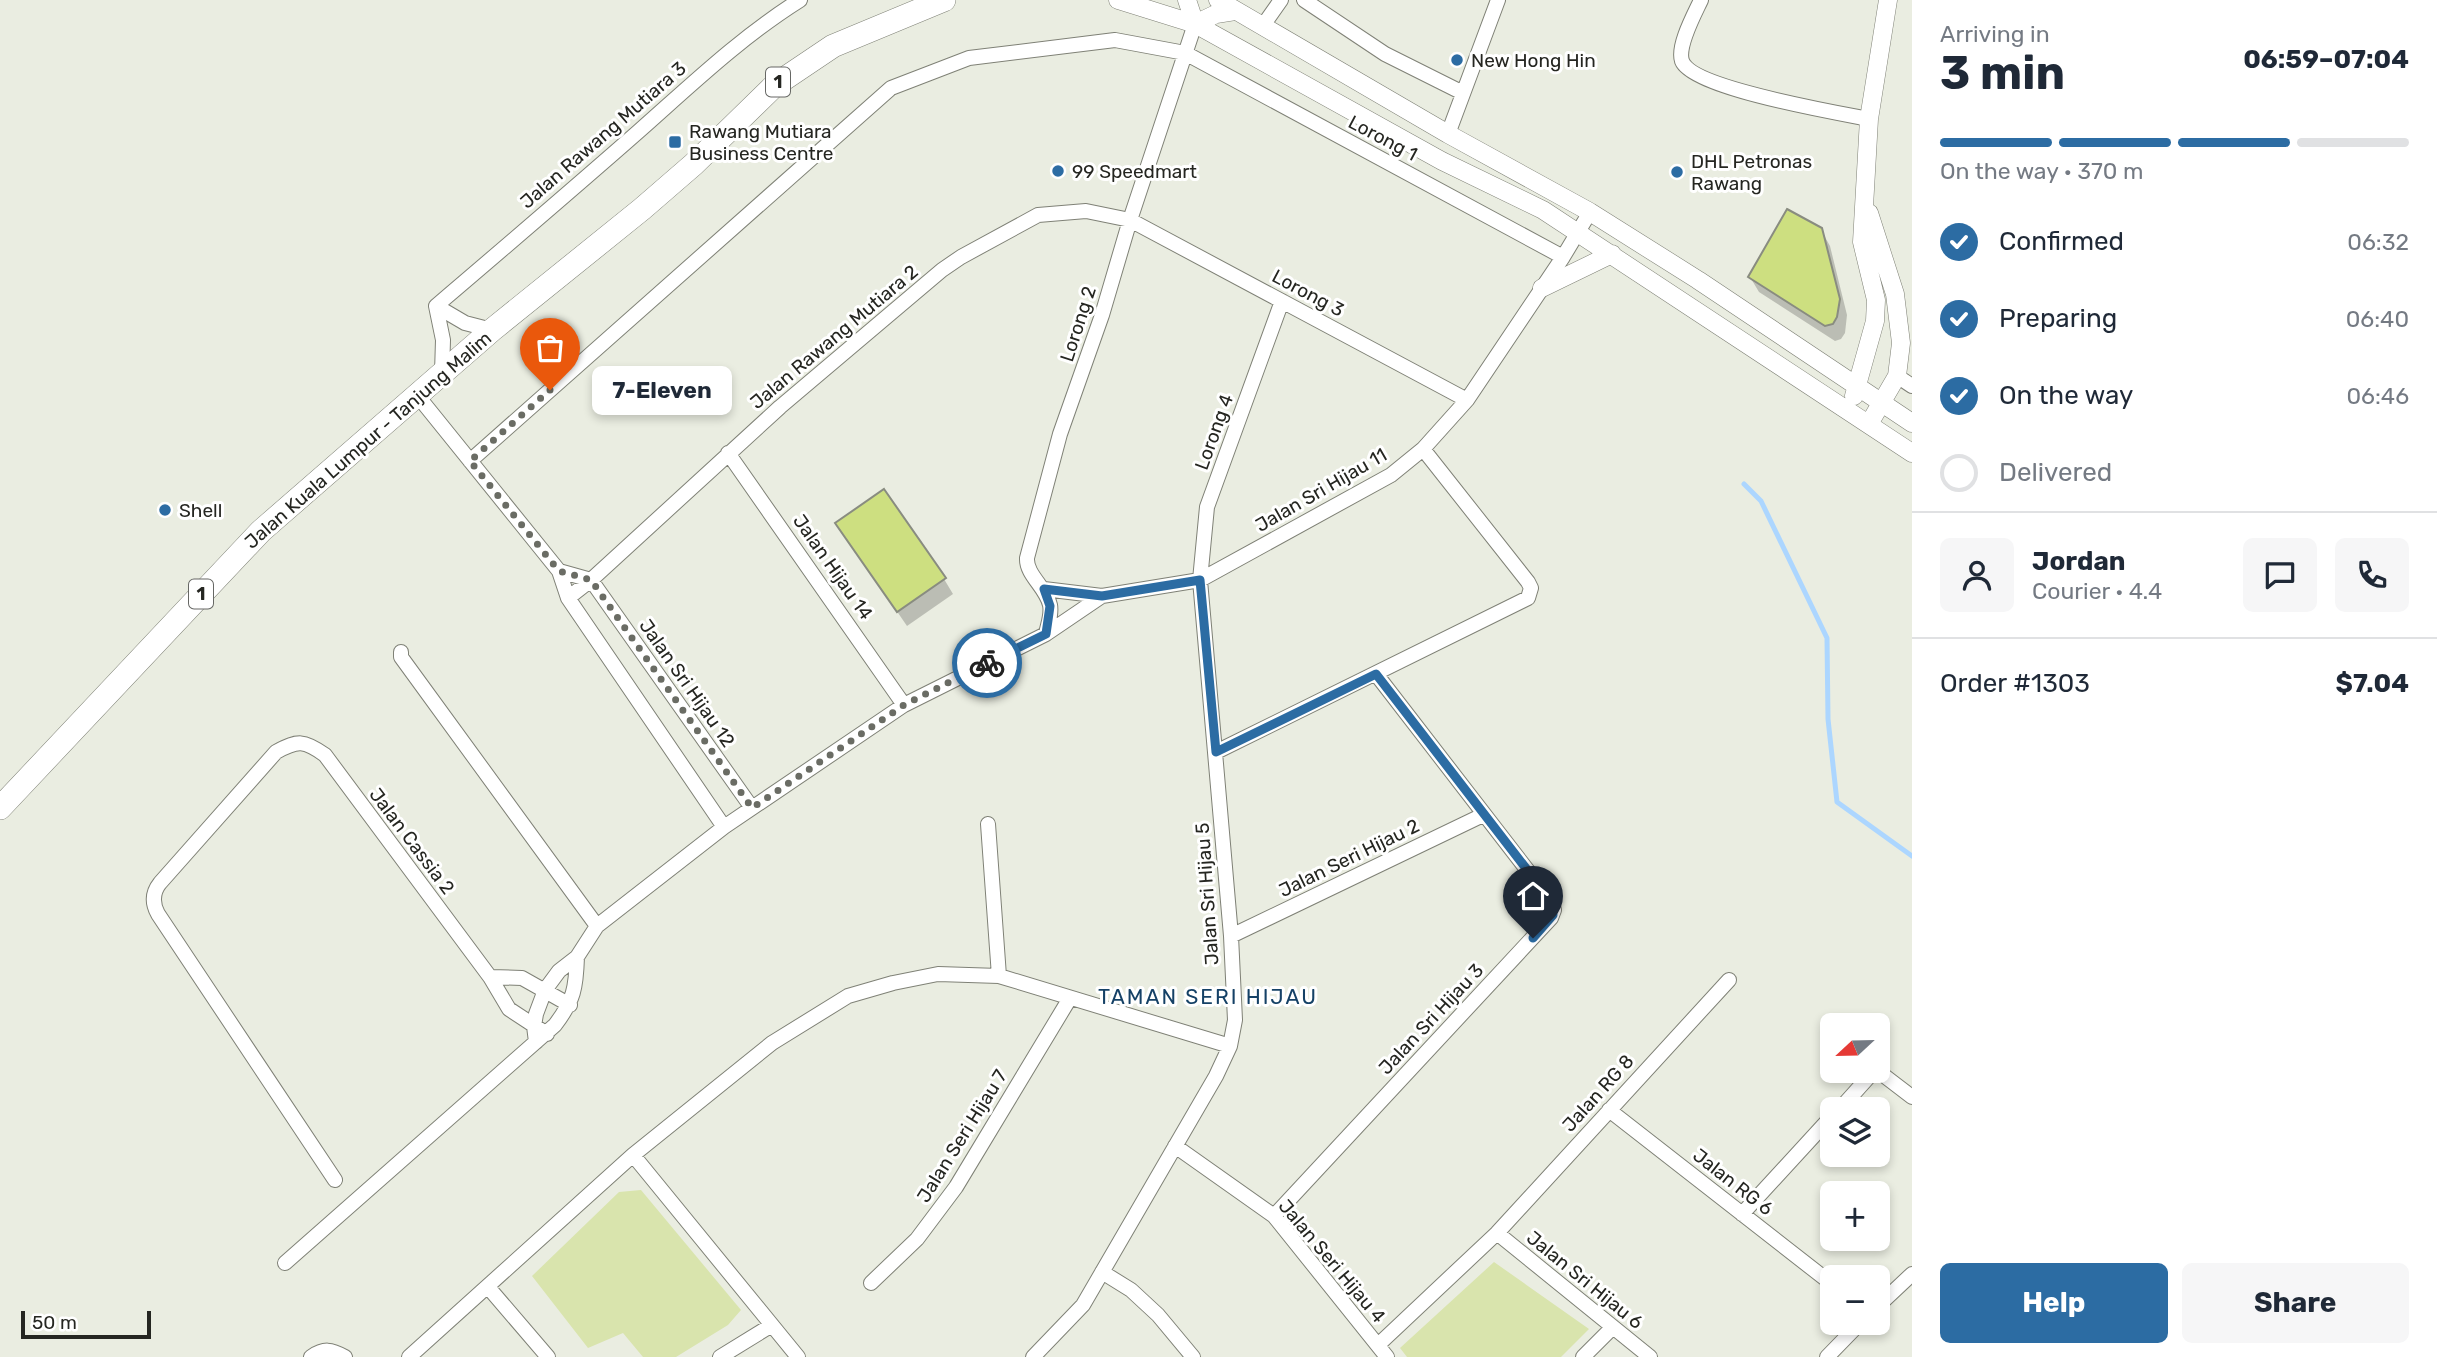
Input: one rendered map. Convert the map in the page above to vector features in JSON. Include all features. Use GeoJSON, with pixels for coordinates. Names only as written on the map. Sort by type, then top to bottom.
{"type":"FeatureCollection","features":[{"type":"Feature","properties":{"kind":"main road","name":"Jalan Kuala Lumpur - Tanjung Malim"},"geometry":{"type":"LineString","coordinates":[[0,808],[261,531],[492,330],[653,200],[775,85],[833,46],[944,0]]}},
{"type":"Feature","properties":{"kind":"street","name":"Jalan Rawang Mutiara 3"},"geometry":{"type":"LineString","coordinates":[[436,306],[713,64],[769,20],[800,0]]}},
{"type":"Feature","properties":{"kind":"street"},"geometry":{"type":"LineString","coordinates":[[1118,0],[1195,24],[1441,161],[1543,210],[1912,453]]}},
{"type":"Feature","properties":{"kind":"street"},"geometry":{"type":"LineString","coordinates":[[1187,0],[1195,24]]}},
{"type":"Feature","properties":{"kind":"street"},"geometry":{"type":"LineString","coordinates":[[1218,0],[1448,134],[1590,212],[1912,423]]}},
{"type":"Feature","properties":{"kind":"street"},"geometry":{"type":"LineString","coordinates":[[1262,27],[1281,0]]}},
{"type":"Feature","properties":{"kind":"street"},"geometry":{"type":"LineString","coordinates":[[1304,0],[1385,54],[1463,93]]}},
{"type":"Feature","properties":{"kind":"street"},"geometry":{"type":"LineString","coordinates":[[1448,134],[1498,0]]}},
{"type":"Feature","properties":{"kind":"street"},"geometry":{"type":"LineString","coordinates":[[1700,0],[1681,48],[1682,60],[1688,70],[1710,81],[1800,106],[1870,119]]}},
{"type":"Feature","properties":{"kind":"street"},"geometry":{"type":"LineString","coordinates":[[1852,411],[1875,321],[1876,300],[1862,242],[1870,119],[1888,0]]}},
{"type":"Feature","properties":{"kind":"street"},"geometry":{"type":"LineString","coordinates":[[1195,24],[1216,14],[1236,11]]}},
{"type":"Feature","properties":{"kind":"street","name":"Lorong 2"},"geometry":{"type":"LineString","coordinates":[[1046,634],[1050,606],[1044,589],[1027,567],[1027,558],[1060,434],[1102,315],[1130,220],[1195,24]]}},
{"type":"Feature","properties":{"kind":"street","name":"Lorong 1"},"geometry":{"type":"LineString","coordinates":[[470,461],[891,88],[969,58],[1115,40],[1185,53],[1563,257]]}},
{"type":"Feature","properties":{"kind":"street"},"geometry":{"type":"LineString","coordinates":[[1866,200],[1899,314],[1905,381],[1882,401],[1870,424]]}},
{"type":"Feature","properties":{"kind":"street","name":"Jalan Rawang Mutiara 2"},"geometry":{"type":"LineString","coordinates":[[568,598],[591,580],[728,453],[942,270],[998,235],[1038,215],[1086,211],[1130,220]]}},
{"type":"Feature","properties":{"kind":"street","name":"Jalan Sri Hijau 11"},"geometry":{"type":"LineString","coordinates":[[1044,589],[1102,596],[1200,580],[1391,475],[1423,449],[1467,400],[1590,212]]}},
{"type":"Feature","properties":{"kind":"street","name":"Lorong 3"},"geometry":{"type":"LineString","coordinates":[[1130,220],[1467,400]]}},
{"type":"Feature","properties":{"kind":"street"},"geometry":{"type":"LineString","coordinates":[[1542,288],[1612,254]]}},
{"type":"Feature","properties":{"kind":"street","name":"Lorong 4"},"geometry":{"type":"LineString","coordinates":[[1200,580],[1208,507],[1282,301]]}},
{"type":"Feature","properties":{"kind":"street"},"geometry":{"type":"LineString","coordinates":[[436,306],[465,323],[492,330]]}},
{"type":"Feature","properties":{"kind":"street"},"geometry":{"type":"LineString","coordinates":[[436,306],[443,340],[442,373]]}},
{"type":"Feature","properties":{"kind":"street"},"geometry":{"type":"LineString","coordinates":[[417,395],[559,571],[568,598],[724,827]]}},
{"type":"Feature","properties":{"kind":"street"},"geometry":{"type":"LineString","coordinates":[[1216,752],[1524,602],[1530,593],[1528,582],[1423,449]]}},
{"type":"Feature","properties":{"kind":"street","name":"Jalan Hijau 14"},"geometry":{"type":"LineString","coordinates":[[728,453],[904,705]]}},
{"type":"Feature","properties":{"kind":"street"},"geometry":{"type":"LineString","coordinates":[[559,571],[591,580]]}},
{"type":"Feature","properties":{"kind":"street","name":"Jalan Sri Hijau 12"},"geometry":{"type":"LineString","coordinates":[[591,580],[752,808]]}},
{"type":"Feature","properties":{"kind":"street","name":"Jalan Sri Hijau 5"},"geometry":{"type":"LineString","coordinates":[[1033,1357],[1083,1305],[1216,1076],[1230,1046],[1235,1020],[1231,936],[1200,580]]}},
{"type":"Feature","properties":{"kind":"street","name":"Jalan Sri Hijau 11"},"geometry":{"type":"LineString","coordinates":[[577,957],[597,926],[724,827],[904,705],[1046,634],[1102,596]]}},
{"type":"Feature","properties":{"kind":"street"},"geometry":{"type":"LineString","coordinates":[[401,652],[401,657],[597,926]]}},
{"type":"Feature","properties":{"kind":"street","name":"Jalan Sri Hijau 3"},"geometry":{"type":"LineString","coordinates":[[1274,1216],[1553,915],[1552,902],[1376,674]]}},
{"type":"Feature","properties":{"kind":"street","name":"Jalan Cassia 2"},"geometry":{"type":"LineString","coordinates":[[335,1180],[158,914],[153,901],[156,888],[276,752],[294,742],[310,744],[325,755],[490,977],[509,1009],[534,1026]]}},
{"type":"Feature","properties":{"kind":"street","name":"Jalan Seri Hijau 2"},"geometry":{"type":"LineString","coordinates":[[1231,936],[1483,815]]}},
{"type":"Feature","properties":{"kind":"street"},"geometry":{"type":"LineString","coordinates":[[988,824],[999,976]]}},
{"type":"Feature","properties":{"kind":"street"},"geometry":{"type":"LineString","coordinates":[[541,1038],[534,1026],[545,990],[559,971],[577,957]]}},
{"type":"Feature","properties":{"kind":"street"},"geometry":{"type":"LineString","coordinates":[[285,1263],[541,1038],[570,1005],[576,984],[577,957]]}},
{"type":"Feature","properties":{"kind":"street"},"geometry":{"type":"LineString","coordinates":[[409,1357],[633,1155],[772,1043],[848,996],[892,983],[938,974],[999,976],[1230,1046]]}},
{"type":"Feature","properties":{"kind":"street"},"geometry":{"type":"LineString","coordinates":[[490,977],[522,978],[570,1005]]}},
{"type":"Feature","properties":{"kind":"street","name":"Jalan RG 8"},"geometry":{"type":"LineString","coordinates":[[1383,1351],[1497,1233],[1728,979]]}},
{"type":"Feature","properties":{"kind":"street","name":"Jalan Seri Hijau 7"},"geometry":{"type":"LineString","coordinates":[[871,1283],[917,1239],[956,1187],[1070,998]]}},
{"type":"Feature","properties":{"kind":"street"},"geometry":{"type":"LineString","coordinates":[[1890,1081],[1912,1097]]}},
{"type":"Feature","properties":{"kind":"street"},"geometry":{"type":"LineString","coordinates":[[1851,1097],[1865,1083]]}},
{"type":"Feature","properties":{"kind":"street","name":"Jalan RG 6"},"geometry":{"type":"LineString","coordinates":[[1609,1110],[1820,1275]]}},
{"type":"Feature","properties":{"kind":"street"},"geometry":{"type":"LineString","coordinates":[[1742,1214],[1820,1129]]}},
{"type":"Feature","properties":{"kind":"street","name":"Jalan Seri Hijau 4"},"geometry":{"type":"LineString","coordinates":[[1175,1146],[1274,1216],[1383,1351]]}},
{"type":"Feature","properties":{"kind":"street"},"geometry":{"type":"LineString","coordinates":[[633,1155],[798,1357]]}},
{"type":"Feature","properties":{"kind":"street","name":"Jalan Sri Hijau 6"},"geometry":{"type":"LineString","coordinates":[[1497,1233],[1650,1357]]}},
{"type":"Feature","properties":{"kind":"street"},"geometry":{"type":"LineString","coordinates":[[1101,1272],[1131,1290],[1158,1315],[1193,1357]]}},
{"type":"Feature","properties":{"kind":"street"},"geometry":{"type":"LineString","coordinates":[[1890,1295],[1912,1275]]}},
{"type":"Feature","properties":{"kind":"street"},"geometry":{"type":"LineString","coordinates":[[488,1287],[548,1357]]}},
{"type":"Feature","properties":{"kind":"street"},"geometry":{"type":"LineString","coordinates":[[720,1357],[772,1325]]}},
{"type":"Feature","properties":{"kind":"street"},"geometry":{"type":"LineString","coordinates":[[1583,1357],[1613,1327]]}},
{"type":"Feature","properties":{"kind":"street"},"geometry":{"type":"LineString","coordinates":[[1828,1357],[1849,1335]]}},
{"type":"Feature","properties":{"kind":"street"},"geometry":{"type":"LineString","coordinates":[[312,1357],[322,1350],[333,1350],[345,1357]]}},
{"type":"Feature","properties":{"kind":"green space"},"geometry":{"type":"Polygon","coordinates":[[[641,1190],[741,1310],[728,1325],[676,1357],[643,1357],[623,1333],[588,1348],[532,1276],[619,1192],[641,1190]]]}},
{"type":"Feature","properties":{"kind":"green space"},"geometry":{"type":"Polygon","coordinates":[[[1494,1262],[1589,1329],[1561,1357],[1407,1357],[1400,1348],[1494,1262]]]}},
{"type":"Feature","properties":{"kind":"building"},"geometry":{"type":"Polygon","coordinates":[[[1787,209],[1822,228],[1840,299],[1833,324],[1825,326],[1748,277],[1787,209]]]}},
{"type":"Feature","properties":{"kind":"building"},"geometry":{"type":"Polygon","coordinates":[[[884,489],[946,578],[897,612],[835,523],[884,489]]]}},
{"type":"Feature","properties":{"kind":"waterway"},"geometry":{"type":"LineString","coordinates":[[1744,484],[1761,501],[1827,638],[1828,719],[1837,802],[1912,856]]}},
{"type":"Feature","properties":{"kind":"way so far"},"geometry":{"type":"LineString","coordinates":[[550,390],[470,461],[559,571],[591,580],[752,808],[904,705],[987,663]]}},
{"type":"Feature","properties":{"kind":"place","name":"New Hong Hin"},"geometry":{"type":"Point","coordinates":[1457,60]}},
{"type":"Feature","properties":{"kind":"place","name":"Rawang Mutiara Business Centre"},"geometry":{"type":"Point","coordinates":[675,142]}},
{"type":"Feature","properties":{"kind":"place","name":"99 Speedmart"},"geometry":{"type":"Point","coordinates":[1058,171]}},
{"type":"Feature","properties":{"kind":"place","name":"DHL Petronas Rawang"},"geometry":{"type":"Point","coordinates":[1677,172]}},
{"type":"Feature","properties":{"kind":"place","name":"7-Eleven"},"geometry":{"type":"Point","coordinates":[550,390]}},
{"type":"Feature","properties":{"kind":"place","name":"Shell"},"geometry":{"type":"Point","coordinates":[165,510]}},
{"type":"Feature","properties":{"kind":"district","name":"TAMAN SERI HIJAU"},"geometry":{"type":"Point","coordinates":[1208,996]}},
{"type":"Feature","properties":{"kind":"route"},"geometry":{"type":"LineString","coordinates":[[987,663],[1046,634],[1050,606],[1044,589],[1102,596],[1200,580],[1216,752],[1376,674],[1552,902],[1553,915],[1533,938]]}}]}
